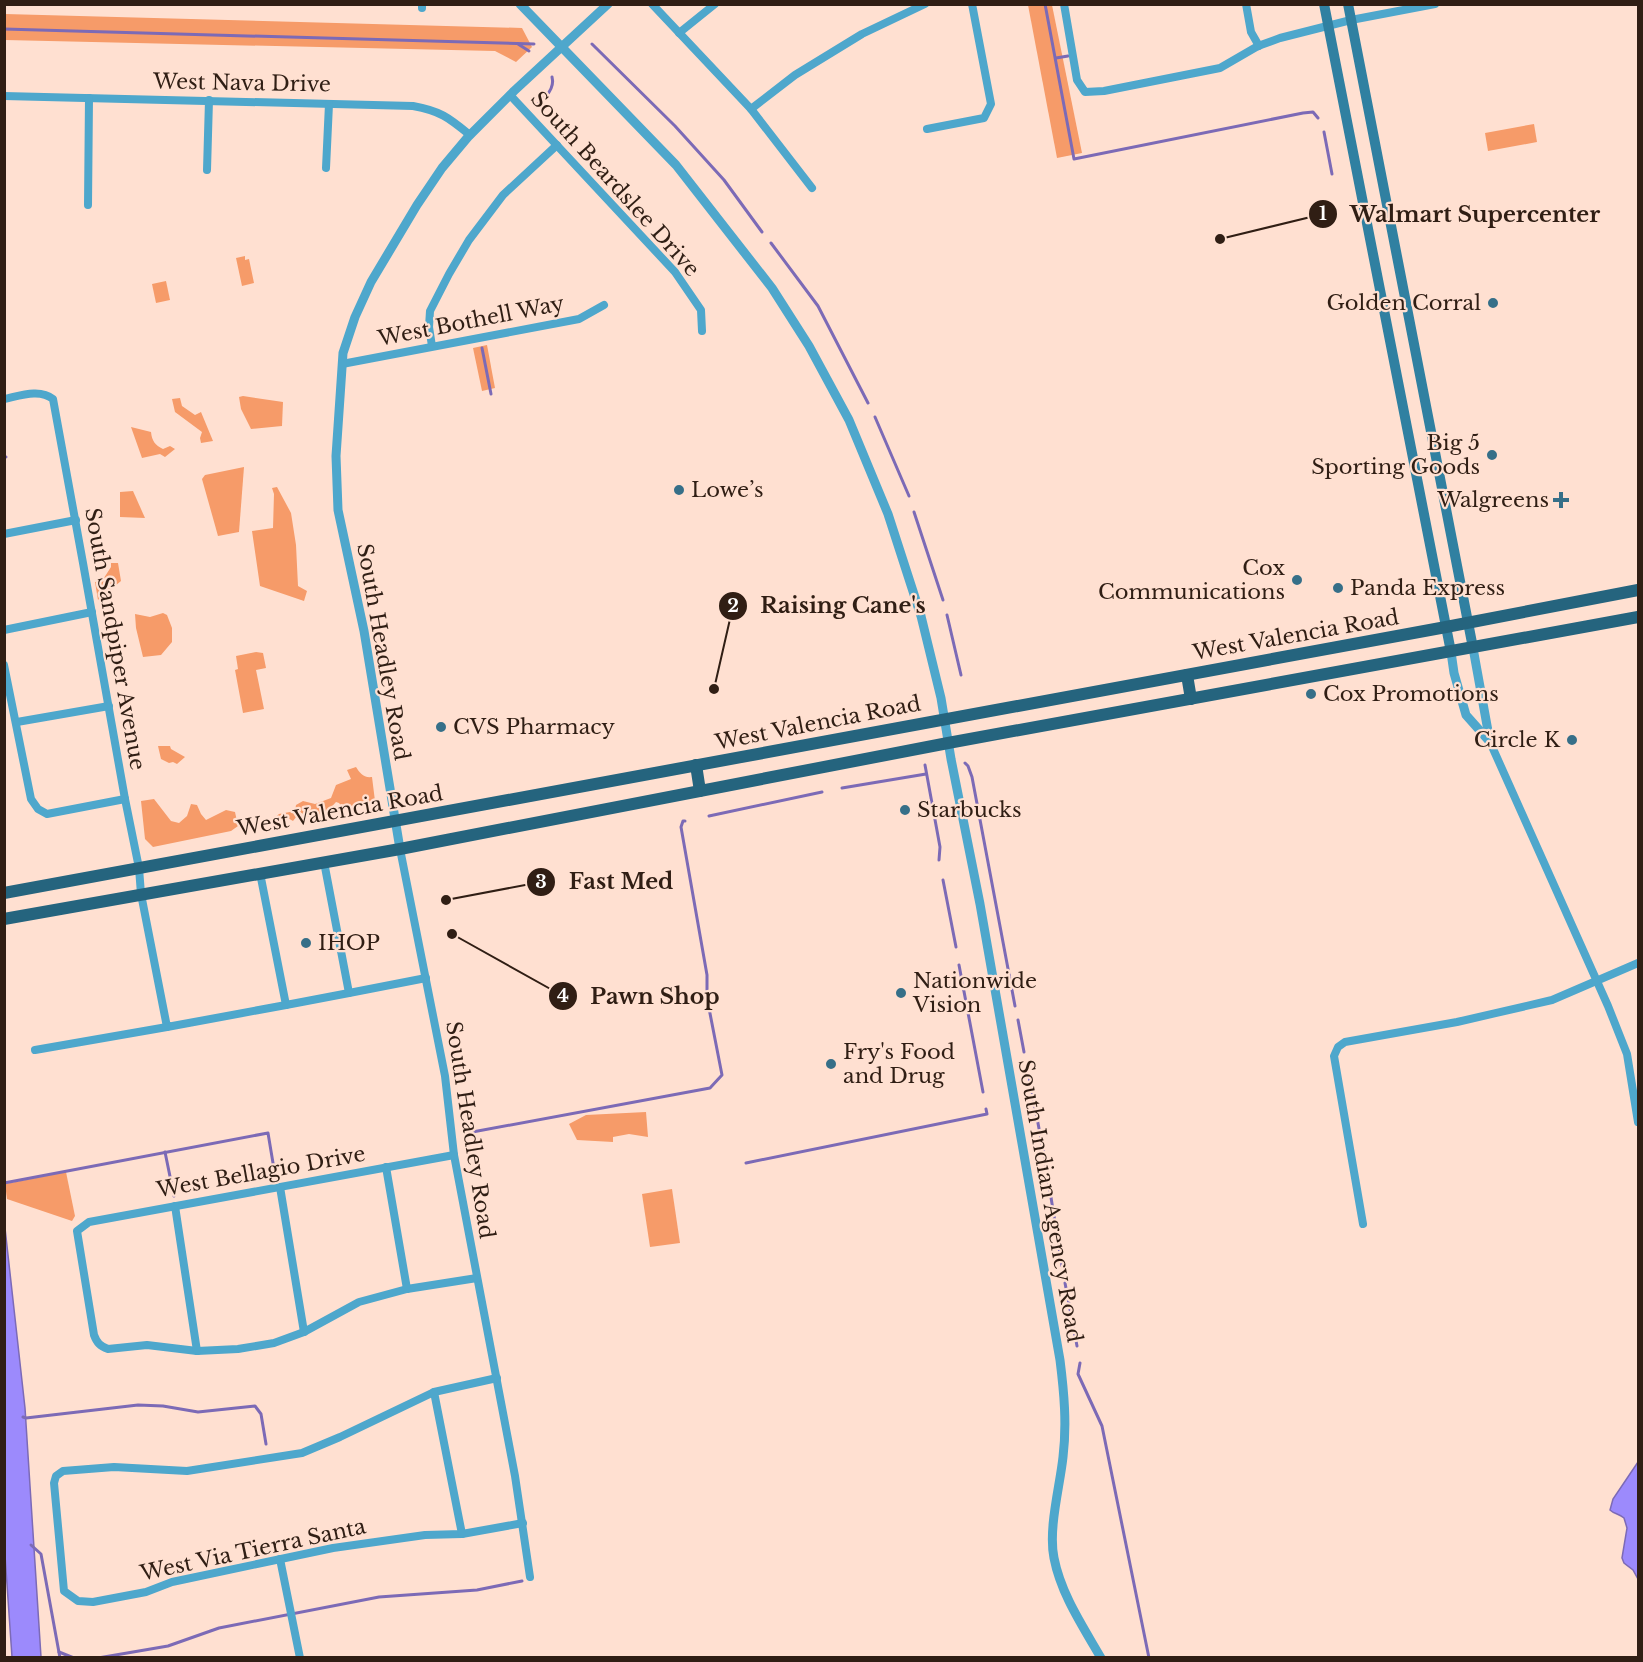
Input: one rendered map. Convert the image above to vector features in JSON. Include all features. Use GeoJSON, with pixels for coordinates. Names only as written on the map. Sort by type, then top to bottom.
{"type":"FeatureCollection","features":[{"type":"Feature","properties":{"kind":"main road"},"geometry":{"type":"LineString","coordinates":[[1324,4],[1333,25],[1451,652]]}},
{"type":"Feature","properties":{"kind":"main road"},"geometry":{"type":"LineString","coordinates":[[1348,4],[1473,648]]}},
{"type":"Feature","properties":{"kind":"main road","name":"West Valencia Road"},"geometry":{"type":"LineString","coordinates":[[4,893],[1638,590]]}},
{"type":"Feature","properties":{"kind":"main road","name":"West Valencia Road"},"geometry":{"type":"LineString","coordinates":[[4,919],[400,849],[948,743],[1638,617]]}},
{"type":"Feature","properties":{"kind":"main road"},"geometry":{"type":"LineString","coordinates":[[1187,675],[1191,699]]}},
{"type":"Feature","properties":{"kind":"main road"},"geometry":{"type":"LineString","coordinates":[[696,765],[700,791]]}},
{"type":"Feature","properties":{"kind":"street","name":"South Indian Agency Road"},"geometry":{"type":"LineString","coordinates":[[520,4],[676,165],[772,288],[809,346],[849,420],[888,514],[921,616],[941,698],[980,904],[1060,1360],[1065,1403],[1064,1454],[1053,1532],[1054,1556],[1065,1595],[1101,1658]]}},
{"type":"Feature","properties":{"kind":"street","name":"South Headley Road"},"geometry":{"type":"LineString","coordinates":[[530,1577],[523,1523],[497,1378],[454,1155],[445,1076],[400,849],[364,631],[338,510],[336,456],[343,353],[355,317],[371,282],[417,204],[441,168],[470,135],[608,4]]}},
{"type":"Feature","properties":{"kind":"street"},"geometry":{"type":"LineString","coordinates":[[652,4],[751,109],[812,188]]}},
{"type":"Feature","properties":{"kind":"street"},"geometry":{"type":"LineString","coordinates":[[678,33],[715,4]]}},
{"type":"Feature","properties":{"kind":"street"},"geometry":{"type":"LineString","coordinates":[[751,109],[795,75],[862,34],[925,4]]}},
{"type":"Feature","properties":{"kind":"street"},"geometry":{"type":"LineString","coordinates":[[927,129],[984,118],[991,104],[972,4]]}},
{"type":"Feature","properties":{"kind":"street"},"geometry":{"type":"LineString","coordinates":[[1064,4],[1077,80],[1085,92],[1104,91],[1220,68],[1259,46],[1280,38],[1351,20],[1435,4]]}},
{"type":"Feature","properties":{"kind":"street"},"geometry":{"type":"LineString","coordinates":[[1246,4],[1251,32],[1259,46]]}},
{"type":"Feature","properties":{"kind":"street","name":"South Beardslee Drive"},"geometry":{"type":"LineString","coordinates":[[510,95],[675,272],[701,310],[702,331]]}},
{"type":"Feature","properties":{"kind":"street","name":"West Nava Drive"},"geometry":{"type":"LineString","coordinates":[[4,96],[413,106],[445,115],[470,135]]}},
{"type":"Feature","properties":{"kind":"street"},"geometry":{"type":"LineString","coordinates":[[88,205],[89,98]]}},
{"type":"Feature","properties":{"kind":"street"},"geometry":{"type":"LineString","coordinates":[[207,170],[209,100]]}},
{"type":"Feature","properties":{"kind":"street"},"geometry":{"type":"LineString","coordinates":[[326,168],[329,104]]}},
{"type":"Feature","properties":{"kind":"street"},"geometry":{"type":"LineString","coordinates":[[432,346],[429,327],[430,311],[448,274],[469,240],[503,195],[557,145]]}},
{"type":"Feature","properties":{"kind":"street","name":"West Bothell Way"},"geometry":{"type":"LineString","coordinates":[[342,364],[579,318],[604,305]]}},
{"type":"Feature","properties":{"kind":"street","name":"South Sandpiper Avenue"},"geometry":{"type":"LineString","coordinates":[[4,399],[45,394],[54,403],[139,868],[141,894],[167,1027]]}},
{"type":"Feature","properties":{"kind":"street"},"geometry":{"type":"LineString","coordinates":[[4,534],[76,520]]}},
{"type":"Feature","properties":{"kind":"street"},"geometry":{"type":"LineString","coordinates":[[4,630],[92,612]]}},
{"type":"Feature","properties":{"kind":"street"},"geometry":{"type":"LineString","coordinates":[[1473,648],[1490,742],[1597,981],[1627,1054],[1638,1122]]}},
{"type":"Feature","properties":{"kind":"street"},"geometry":{"type":"LineString","coordinates":[[1451,652],[1454,673],[1466,714],[1490,742]]}},
{"type":"Feature","properties":{"kind":"street"},"geometry":{"type":"LineString","coordinates":[[4,665],[31,799],[36,811],[50,813],[125,799]]}},
{"type":"Feature","properties":{"kind":"street"},"geometry":{"type":"LineString","coordinates":[[17,722],[109,706]]}},
{"type":"Feature","properties":{"kind":"street"},"geometry":{"type":"LineString","coordinates":[[324,862],[349,993]]}},
{"type":"Feature","properties":{"kind":"street"},"geometry":{"type":"LineString","coordinates":[[261,873],[286,1005]]}},
{"type":"Feature","properties":{"kind":"street"},"geometry":{"type":"LineString","coordinates":[[1362,1224],[1334,1056],[1338,1047],[1345,1042],[1457,1022],[1552,1000],[1638,963]]}},
{"type":"Feature","properties":{"kind":"street"},"geometry":{"type":"LineString","coordinates":[[35,1050],[426,978]]}},
{"type":"Feature","properties":{"kind":"street","name":"West Bellagio Drive"},"geometry":{"type":"LineString","coordinates":[[197,1351],[147,1345],[108,1349],[96,1342],[77,1231],[89,1222],[454,1155]]}},
{"type":"Feature","properties":{"kind":"street"},"geometry":{"type":"LineString","coordinates":[[386,1167],[407,1289]]}},
{"type":"Feature","properties":{"kind":"street"},"geometry":{"type":"LineString","coordinates":[[280,1187],[304,1332]]}},
{"type":"Feature","properties":{"kind":"street"},"geometry":{"type":"LineString","coordinates":[[175,1206],[197,1351],[238,1349],[274,1343],[304,1332],[359,1302],[407,1289],[477,1278]]}},
{"type":"Feature","properties":{"kind":"street"},"geometry":{"type":"LineString","coordinates":[[462,1534],[434,1392],[497,1378]]}},
{"type":"Feature","properties":{"kind":"street","name":"West Via Tierra Santa"},"geometry":{"type":"LineString","coordinates":[[434,1392],[340,1437],[302,1452],[187,1471],[114,1467],[63,1471],[56,1476],[54,1484],[64,1592],[78,1601],[93,1602],[146,1592],[172,1581],[333,1548],[424,1535],[462,1534],[523,1523]]}},
{"type":"Feature","properties":{"kind":"street"},"geometry":{"type":"LineString","coordinates":[[280,1559],[300,1658]]}},
{"type":"Feature","properties":{"kind":"shaded area"},"geometry":{"type":"Polygon","coordinates":[[[1028,5],[1052,5],[1082,153],[1057,158],[1028,5]]]}},
{"type":"Feature","properties":{"kind":"shaded area"},"geometry":{"type":"Polygon","coordinates":[[[5,14],[522,28],[532,47],[516,62],[495,51],[5,40],[5,14]]]}},
{"type":"Feature","properties":{"kind":"shaded area"},"geometry":{"type":"Polygon","coordinates":[[[1534,124],[1537,142],[1488,151],[1485,133],[1534,124]]]}},
{"type":"Feature","properties":{"kind":"shaded area"},"geometry":{"type":"Polygon","coordinates":[[[245,256],[245,260],[249,259],[254,283],[242,286],[236,258],[245,256]]]}},
{"type":"Feature","properties":{"kind":"shaded area"},"geometry":{"type":"Polygon","coordinates":[[[166,281],[170,300],[156,303],[152,284],[166,281]]]}},
{"type":"Feature","properties":{"kind":"shaded area"},"geometry":{"type":"Polygon","coordinates":[[[487,345],[495,388],[482,391],[473,348],[487,345]]]}},
{"type":"Feature","properties":{"kind":"shaded area"},"geometry":{"type":"Polygon","coordinates":[[[239,397],[283,402],[282,426],[251,429],[241,409],[239,397]]]}},
{"type":"Feature","properties":{"kind":"shaded area"},"geometry":{"type":"Polygon","coordinates":[[[180,398],[182,406],[195,415],[201,412],[213,441],[201,443],[202,432],[175,412],[172,399],[180,398]]]}},
{"type":"Feature","properties":{"kind":"shaded area"},"geometry":{"type":"Polygon","coordinates":[[[131,427],[151,432],[154,442],[163,449],[170,446],[175,449],[165,457],[160,454],[142,458],[131,427]]]}},
{"type":"Feature","properties":{"kind":"shaded area"},"geometry":{"type":"Polygon","coordinates":[[[244,467],[239,532],[218,536],[202,479],[205,475],[244,467]]]}},
{"type":"Feature","properties":{"kind":"shaded area"},"geometry":{"type":"Polygon","coordinates":[[[277,487],[291,513],[296,545],[298,586],[307,591],[304,601],[260,586],[252,531],[273,528],[274,494],[272,488],[277,487]]]}},
{"type":"Feature","properties":{"kind":"shaded area"},"geometry":{"type":"Polygon","coordinates":[[[133,491],[145,518],[120,517],[120,492],[133,491]]]}},
{"type":"Feature","properties":{"kind":"shaded area"},"geometry":{"type":"Polygon","coordinates":[[[111,563],[118,563],[121,581],[98,600],[95,582],[102,581],[111,563]]]}},
{"type":"Feature","properties":{"kind":"shaded area"},"geometry":{"type":"Polygon","coordinates":[[[163,613],[167,615],[172,628],[172,642],[161,655],[143,657],[135,614],[150,617],[163,613]]]}},
{"type":"Feature","properties":{"kind":"shaded area"},"geometry":{"type":"Polygon","coordinates":[[[263,653],[266,668],[256,670],[264,709],[243,713],[235,670],[238,669],[236,656],[263,653]]]}},
{"type":"Feature","properties":{"kind":"shaded area"},"geometry":{"type":"Polygon","coordinates":[[[158,746],[170,746],[171,749],[185,757],[177,764],[169,763],[161,759],[158,746]]]}},
{"type":"Feature","properties":{"kind":"shaded area"},"geometry":{"type":"Polygon","coordinates":[[[356,767],[364,776],[372,777],[375,801],[343,808],[336,802],[324,813],[308,817],[300,812],[293,821],[286,817],[281,823],[273,825],[270,822],[279,814],[295,811],[296,805],[303,801],[315,804],[331,798],[336,785],[351,779],[347,770],[356,767]]]}},
{"type":"Feature","properties":{"kind":"shaded area"},"geometry":{"type":"Polygon","coordinates":[[[154,799],[171,821],[179,823],[187,816],[191,804],[197,805],[206,820],[226,810],[235,812],[238,826],[231,831],[153,847],[145,839],[141,801],[154,799]]]}},
{"type":"Feature","properties":{"kind":"shaded area"},"geometry":{"type":"Polygon","coordinates":[[[646,1112],[648,1137],[629,1134],[613,1137],[613,1142],[577,1140],[569,1124],[586,1115],[646,1112]]]}},
{"type":"Feature","properties":{"kind":"shaded area"},"geometry":{"type":"Polygon","coordinates":[[[66,1172],[75,1216],[72,1221],[7,1199],[5,1184],[66,1172]]]}},
{"type":"Feature","properties":{"kind":"shaded area"},"geometry":{"type":"Polygon","coordinates":[[[672,1189],[680,1243],[650,1247],[642,1194],[672,1189]]]}},
{"type":"Feature","properties":{"kind":"shaded area"},"geometry":{"type":"Polygon","coordinates":[[[4,1219],[25,1408],[41,1657],[12,1657],[4,1541],[4,1219]]]}},
{"type":"Feature","properties":{"kind":"shaded area"},"geometry":{"type":"Polygon","coordinates":[[[1638,1462],[1638,1579],[1622,1558],[1627,1528],[1624,1518],[1610,1510],[1613,1499],[1638,1462]]]}},
{"type":"Feature","properties":{"kind":"waterway"},"geometry":{"type":"LineString","coordinates":[[1045,4],[1074,159],[1303,113],[1313,112],[1318,118]]}},
{"type":"Feature","properties":{"kind":"waterway"},"geometry":{"type":"LineString","coordinates":[[4,29],[534,44]]}},
{"type":"Feature","properties":{"kind":"waterway"},"geometry":{"type":"LineString","coordinates":[[518,44],[529,51]]}},
{"type":"Feature","properties":{"kind":"waterway"},"geometry":{"type":"LineString","coordinates":[[592,44],[675,126],[724,180],[762,232]]}},
{"type":"Feature","properties":{"kind":"waterway"},"geometry":{"type":"LineString","coordinates":[[1056,58],[1068,56]]}},
{"type":"Feature","properties":{"kind":"waterway"},"geometry":{"type":"LineString","coordinates":[[538,104],[551,89],[552,77]]}},
{"type":"Feature","properties":{"kind":"waterway"},"geometry":{"type":"LineString","coordinates":[[1324,132],[1332,174]]}},
{"type":"Feature","properties":{"kind":"waterway"},"geometry":{"type":"LineString","coordinates":[[771,243],[818,306],[868,403]]}},
{"type":"Feature","properties":{"kind":"waterway"},"geometry":{"type":"LineString","coordinates":[[482,348],[491,394]]}},
{"type":"Feature","properties":{"kind":"waterway"},"geometry":{"type":"LineString","coordinates":[[875,417],[909,496]]}},
{"type":"Feature","properties":{"kind":"waterway"},"geometry":{"type":"LineString","coordinates":[[914,512],[943,600]]}},
{"type":"Feature","properties":{"kind":"waterway"},"geometry":{"type":"LineString","coordinates":[[947,615],[961,675]]}},
{"type":"Feature","properties":{"kind":"waterway"},"geometry":{"type":"LineString","coordinates":[[965,763],[972,777],[1015,1006]]}},
{"type":"Feature","properties":{"kind":"waterway"},"geometry":{"type":"LineString","coordinates":[[925,765],[940,847],[939,860]]}},
{"type":"Feature","properties":{"kind":"waterway"},"geometry":{"type":"LineString","coordinates":[[842,788],[926,774]]}},
{"type":"Feature","properties":{"kind":"waterway"},"geometry":{"type":"LineString","coordinates":[[709,816],[822,792]]}},
{"type":"Feature","properties":{"kind":"waterway"},"geometry":{"type":"LineString","coordinates":[[467,1133],[710,1088],[722,1075],[707,998],[707,975],[681,827],[685,821]]}},
{"type":"Feature","properties":{"kind":"waterway"},"geometry":{"type":"LineString","coordinates":[[943,880],[956,947]]}},
{"type":"Feature","properties":{"kind":"waterway"},"geometry":{"type":"LineString","coordinates":[[959,965],[983,1092]]}},
{"type":"Feature","properties":{"kind":"waterway"},"geometry":{"type":"LineString","coordinates":[[1018,1020],[1024,1052]]}},
{"type":"Feature","properties":{"kind":"waterway"},"geometry":{"type":"LineString","coordinates":[[1029,1076],[1062,1266]]}},
{"type":"Feature","properties":{"kind":"waterway"},"geometry":{"type":"LineString","coordinates":[[746,1163],[987,1114],[986,1109]]}},
{"type":"Feature","properties":{"kind":"waterway"},"geometry":{"type":"LineString","coordinates":[[4,1183],[268,1133],[274,1169]]}},
{"type":"Feature","properties":{"kind":"waterway"},"geometry":{"type":"LineString","coordinates":[[165,1152],[174,1196]]}},
{"type":"Feature","properties":{"kind":"waterway"},"geometry":{"type":"LineString","coordinates":[[1065,1283],[1077,1346]]}},
{"type":"Feature","properties":{"kind":"waterway"},"geometry":{"type":"LineString","coordinates":[[1080,1363],[1078,1374],[1102,1426],[1149,1658]]}},
{"type":"Feature","properties":{"kind":"waterway"},"geometry":{"type":"LineString","coordinates":[[23,1417],[138,1405],[163,1406],[198,1412],[255,1406],[261,1414],[266,1444]]}},
{"type":"Feature","properties":{"kind":"waterway"},"geometry":{"type":"LineString","coordinates":[[31,1545],[41,1554],[60,1658]]}},
{"type":"Feature","properties":{"kind":"waterway"},"geometry":{"type":"LineString","coordinates":[[98,1658],[168,1646],[219,1628],[379,1597],[477,1590],[522,1581]]}},
{"type":"Feature","properties":{"kind":"waterway"},"geometry":{"type":"LineString","coordinates":[[59,1652],[74,1658]]}},
{"type":"Feature","properties":{"kind":"place","name":"Walmart Supercenter"},"geometry":{"type":"Point","coordinates":[1220,239]}},
{"type":"Feature","properties":{"kind":"place","name":"Golden Corral"},"geometry":{"type":"Point","coordinates":[1493,303]}},
{"type":"Feature","properties":{"kind":"place","name":"Big 5 Sporting Goods"},"geometry":{"type":"Point","coordinates":[1492,455]}},
{"type":"Feature","properties":{"kind":"place","name":"Lowe’s"},"geometry":{"type":"Point","coordinates":[679,490]}},
{"type":"Feature","properties":{"kind":"place","name":"Walgreens"},"geometry":{"type":"Point","coordinates":[1561,500]}},
{"type":"Feature","properties":{"kind":"place","name":"Cox Communications"},"geometry":{"type":"Point","coordinates":[1297,580]}},
{"type":"Feature","properties":{"kind":"place","name":"Panda Express"},"geometry":{"type":"Point","coordinates":[1338,588]}},
{"type":"Feature","properties":{"kind":"place","name":"Raising Cane's"},"geometry":{"type":"Point","coordinates":[714,689]}},
{"type":"Feature","properties":{"kind":"place","name":"Cox Promotions"},"geometry":{"type":"Point","coordinates":[1311,694]}},
{"type":"Feature","properties":{"kind":"place","name":"CVS Pharmacy"},"geometry":{"type":"Point","coordinates":[441,727]}},
{"type":"Feature","properties":{"kind":"place","name":"Circle K"},"geometry":{"type":"Point","coordinates":[1572,740]}},
{"type":"Feature","properties":{"kind":"place","name":"Starbucks"},"geometry":{"type":"Point","coordinates":[905,810]}},
{"type":"Feature","properties":{"kind":"place","name":"Fast Med"},"geometry":{"type":"Point","coordinates":[446,900]}},
{"type":"Feature","properties":{"kind":"place","name":"Pawn Shop"},"geometry":{"type":"Point","coordinates":[452,934]}},
{"type":"Feature","properties":{"kind":"place","name":"IHOP"},"geometry":{"type":"Point","coordinates":[306,943]}},
{"type":"Feature","properties":{"kind":"place","name":"Nationwide Vision"},"geometry":{"type":"Point","coordinates":[901,993]}},
{"type":"Feature","properties":{"kind":"place","name":"Fry's Food and Drug"},"geometry":{"type":"Point","coordinates":[831,1064]}}]}
